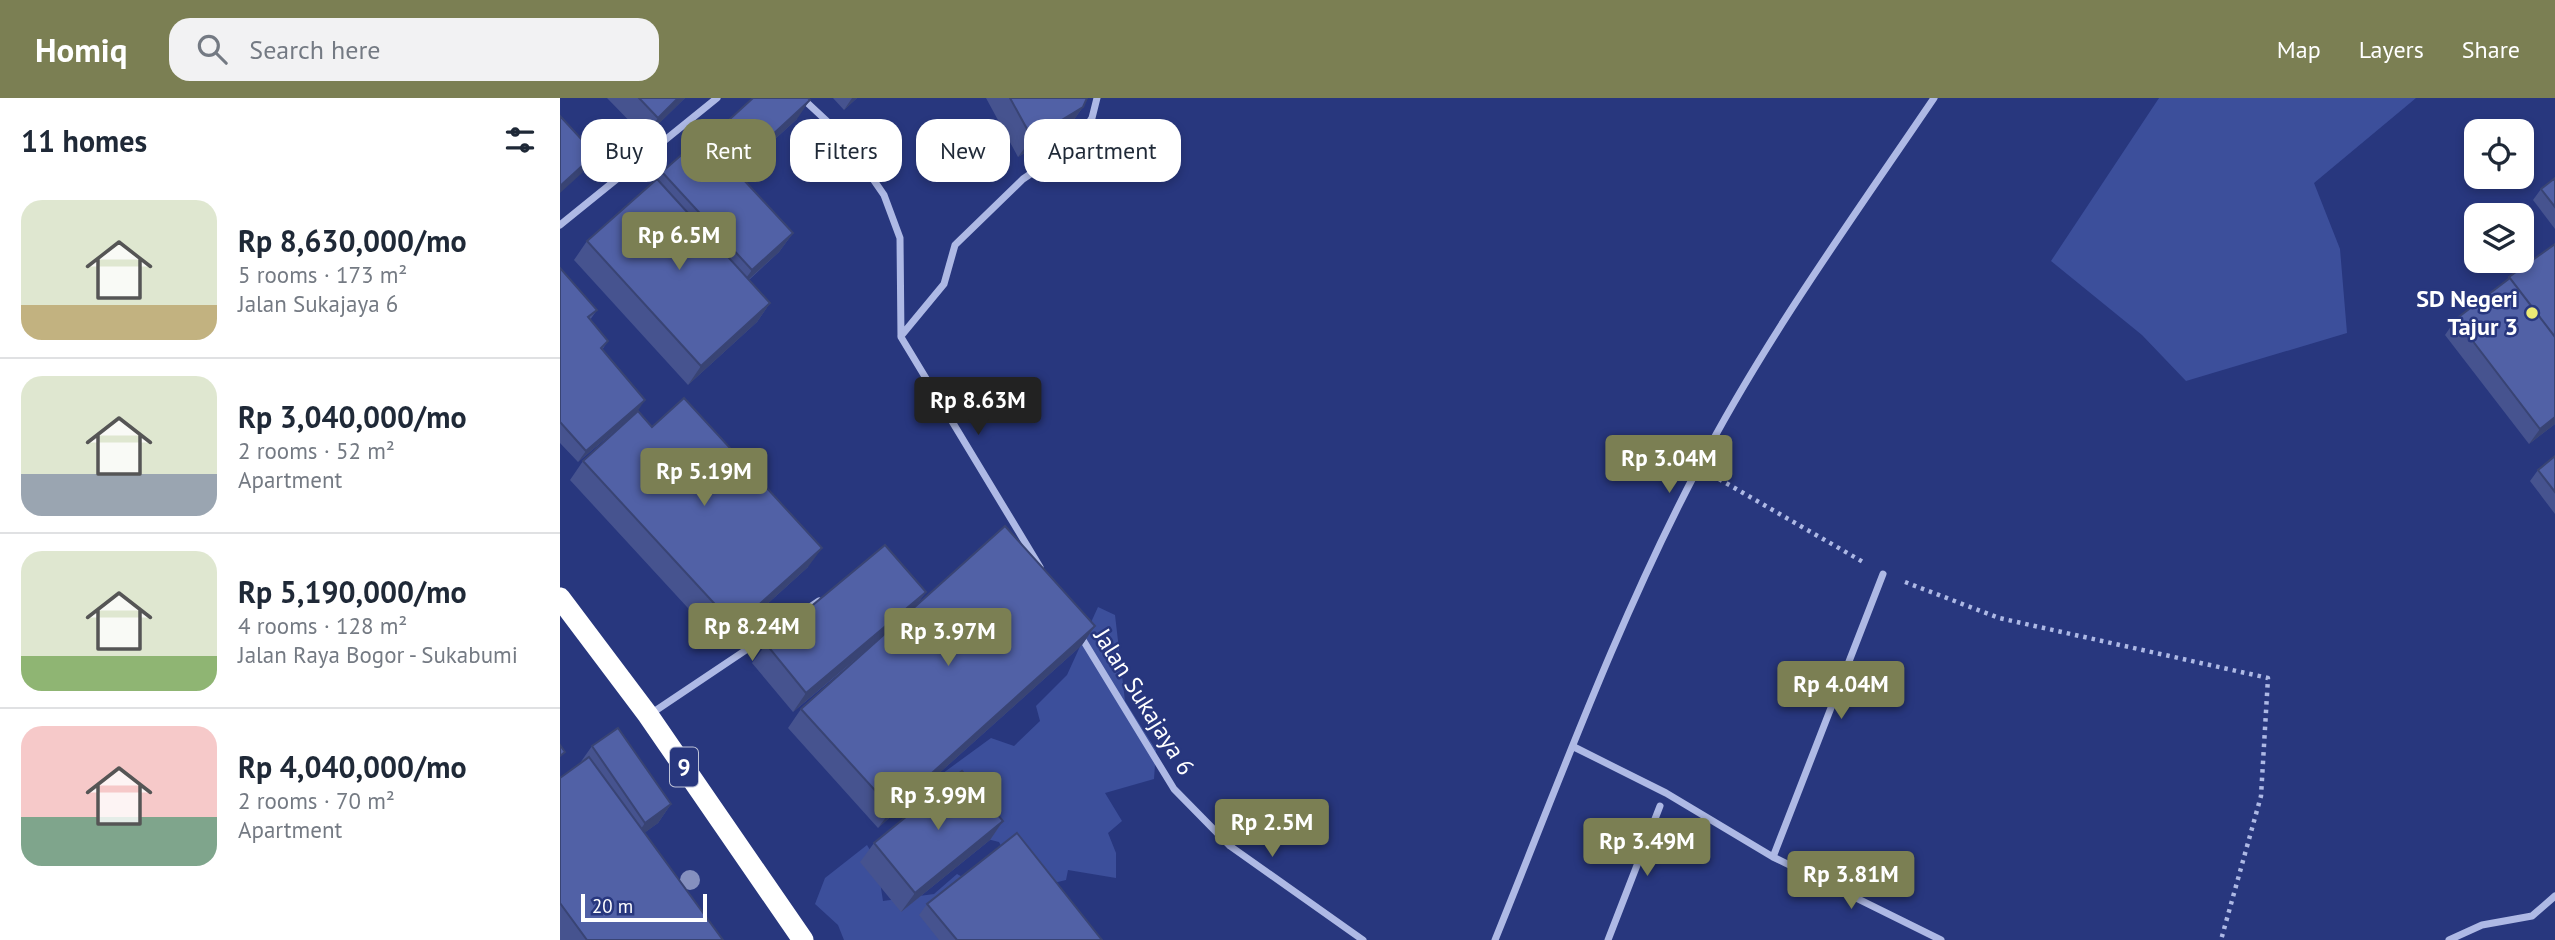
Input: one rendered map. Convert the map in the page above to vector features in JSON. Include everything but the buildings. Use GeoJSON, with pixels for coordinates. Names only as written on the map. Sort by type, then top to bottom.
{"type":"FeatureCollection","features":[{"type":"Feature","properties":{"kind":"highway","name":"9"},"geometry":{"type":"LineString","coordinates":[[560,598],[648,715],[803,940]]}},
{"type":"Feature","properties":{"kind":"street"},"geometry":{"type":"LineString","coordinates":[[560,225],[717,98]]}},
{"type":"Feature","properties":{"kind":"street"},"geometry":{"type":"LineString","coordinates":[[802,98],[844,137],[884,195],[900,239],[901,337],[1042,571]]}},
{"type":"Feature","properties":{"kind":"street"},"geometry":{"type":"LineString","coordinates":[[901,337],[944,284],[955,245],[1023,179],[1075,144],[1092,118],[1097,98]]}},
{"type":"Feature","properties":{"kind":"street"},"geometry":{"type":"LineString","coordinates":[[1495,940],[1625,616],[1699,467],[1790,311],[1934,98]]}},
{"type":"Feature","properties":{"kind":"street"},"geometry":{"type":"LineString","coordinates":[[1773,858],[1883,574]]}},
{"type":"Feature","properties":{"kind":"street"},"geometry":{"type":"LineString","coordinates":[[648,715],[829,594]]}},
{"type":"Feature","properties":{"kind":"street","name":"Jalan Sukajaya 6"},"geometry":{"type":"LineString","coordinates":[[1076,628],[1174,789],[1230,846],[1363,940]]}},
{"type":"Feature","properties":{"kind":"street"},"geometry":{"type":"LineString","coordinates":[[1574,747],[1666,793],[1773,858],[1941,940]]}},
{"type":"Feature","properties":{"kind":"street"},"geometry":{"type":"LineString","coordinates":[[1608,940],[1660,806]]}},
{"type":"Feature","properties":{"kind":"street"},"geometry":{"type":"LineString","coordinates":[[2449,940],[2482,925],[2532,916],[2555,896]]}},
{"type":"Feature","properties":{"kind":"path"},"geometry":{"type":"LineString","coordinates":[[1699,467],[1883,574],[1999,618],[2267,678],[2261,796],[2221,940]]}},
{"type":"Feature","properties":{"kind":"shaded area"},"geometry":{"type":"Polygon","coordinates":[[[2159,98],[2416,98],[2314,183],[2340,249],[2347,333],[2186,381],[2142,335],[2051,261],[2159,98]]]}},
{"type":"Feature","properties":{"kind":"shaded area"},"geometry":{"type":"Polygon","coordinates":[[[1098,607],[1115,615],[1125,701],[1156,750],[1154,779],[1105,793],[1122,821],[1108,833],[1116,853],[1116,878],[1068,870],[1066,880],[1041,886],[1007,857],[999,842],[944,828],[918,808],[924,787],[991,738],[1014,746],[1040,721],[1036,706],[1067,675],[1098,607]]]}},
{"type":"Feature","properties":{"kind":"shaded area"},"geometry":{"type":"Polygon","coordinates":[[[867,845],[877,862],[883,901],[934,894],[957,874],[975,884],[956,940],[844,940],[838,925],[815,904],[825,878],[867,845]]]}},
{"type":"Feature","properties":{"kind":"place","name":"SD Negeri Tajur 3"},"geometry":{"type":"Point","coordinates":[2532,313]}}]}
